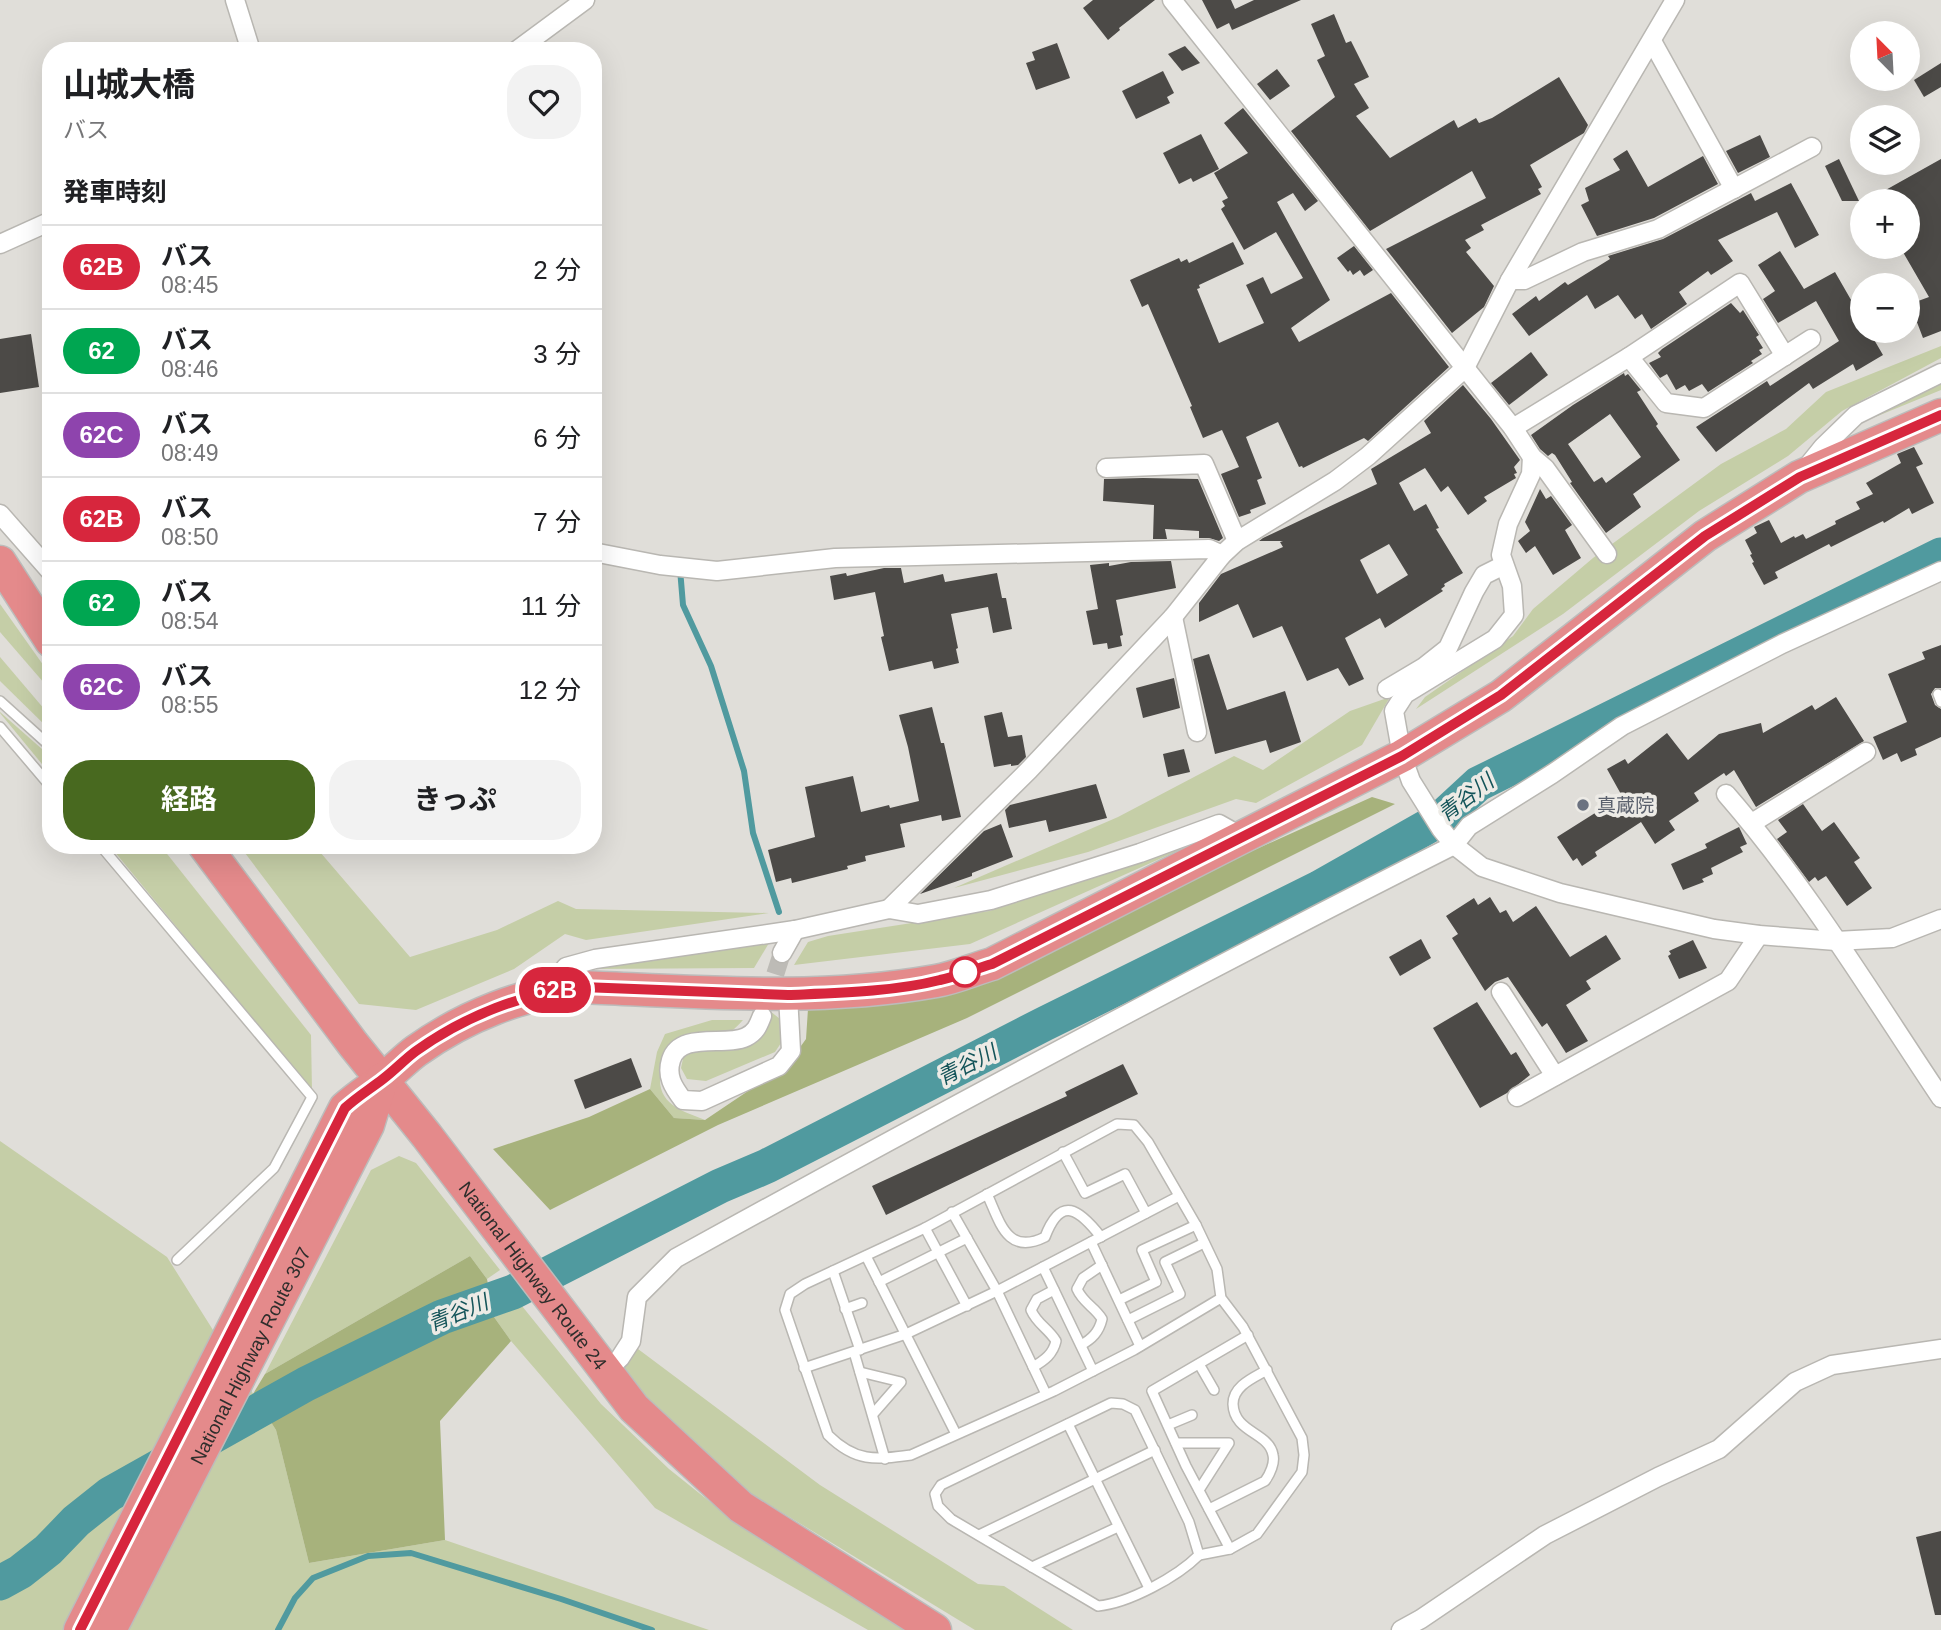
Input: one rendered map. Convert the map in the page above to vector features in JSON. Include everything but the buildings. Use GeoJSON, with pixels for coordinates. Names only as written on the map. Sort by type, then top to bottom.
{"type":"FeatureCollection","features":[{"type":"Feature","properties":{"kind":"highway"},"geometry":{"type":"LineString","coordinates":[[382,1079],[416,1051],[460,1023],[548,990],[582,987],[788,995],[864,991],[939,981],[992,964],[1245,835],[1406,769],[1705,536],[1800,477],[1941,415]]}},
{"type":"Feature","properties":{"kind":"highway"},"geometry":{"type":"LineString","coordinates":[[0,562],[42,627]]}},
{"type":"Feature","properties":{"kind":"highway","name":"National Highway Route 24"},"geometry":{"type":"LineString","coordinates":[[211,854],[353,1044],[634,1408],[741,1507],[936,1630]]}},
{"type":"Feature","properties":{"kind":"highway","name":"National Highway Route 307"},"geometry":{"type":"LineString","coordinates":[[80,1630],[356,1117],[382,1079]]}},
{"type":"Feature","properties":{"kind":"highway","name":"National Highway Route 307"},"geometry":{"type":"LineString","coordinates":[[110,1630],[356,1117]]}},
{"type":"Feature","properties":{"kind":"street"},"geometry":{"type":"LineString","coordinates":[[235,0],[248,42]]}},
{"type":"Feature","properties":{"kind":"street"},"geometry":{"type":"LineString","coordinates":[[528,42],[585,0]]}},
{"type":"Feature","properties":{"kind":"street"},"geometry":{"type":"LineString","coordinates":[[1172,0],[1513,428],[1532,457],[1545,468],[1607,554]]}},
{"type":"Feature","properties":{"kind":"street"},"geometry":{"type":"LineString","coordinates":[[889,909],[1029,770],[1173,617],[1222,555],[1237,541],[1335,481],[1368,456],[1465,368],[1510,280],[1675,0]]}},
{"type":"Feature","properties":{"kind":"street"},"geometry":{"type":"LineString","coordinates":[[1651,41],[1734,189]]}},
{"type":"Feature","properties":{"kind":"street"},"geometry":{"type":"LineString","coordinates":[[1510,280],[1524,280],[1583,252],[1658,229],[1812,147]]}},
{"type":"Feature","properties":{"kind":"street"},"geometry":{"type":"LineString","coordinates":[[0,244],[42,225]]}},
{"type":"Feature","properties":{"kind":"street"},"geometry":{"type":"LineString","coordinates":[[1513,428],[1740,283],[1785,356]]}},
{"type":"Feature","properties":{"kind":"street"},"geometry":{"type":"LineString","coordinates":[[1629,356],[1666,403],[1704,408],[1811,339]]}},
{"type":"Feature","properties":{"kind":"street"},"geometry":{"type":"LineString","coordinates":[[1800,477],[1823,447],[1856,415],[1941,373]]}},
{"type":"Feature","properties":{"kind":"street"},"geometry":{"type":"LineString","coordinates":[[1532,457],[1531,474],[1507,524],[1500,555],[1512,586],[1514,615],[1495,639],[1405,694],[1394,711],[1406,769],[1441,829],[1454,845],[1482,867],[1560,893],[1714,929],[1836,941],[1892,938],[1941,919]]}},
{"type":"Feature","properties":{"kind":"street"},"geometry":{"type":"LineString","coordinates":[[1106,468],[1205,464],[1237,541]]}},
{"type":"Feature","properties":{"kind":"street"},"geometry":{"type":"LineString","coordinates":[[0,514],[42,562]]}},
{"type":"Feature","properties":{"kind":"street"},"geometry":{"type":"LineString","coordinates":[[602,554],[660,565],[717,571],[835,558],[1209,549],[1222,555]]}},
{"type":"Feature","properties":{"kind":"street"},"geometry":{"type":"LineString","coordinates":[[1387,689],[1424,667],[1448,648],[1484,575],[1504,565]]}},
{"type":"Feature","properties":{"kind":"street"},"geometry":{"type":"LineString","coordinates":[[606,1373],[631,1341],[637,1297],[676,1258],[978,1091],[1454,845],[1469,826],[1622,726],[1782,644],[1941,571]]}},
{"type":"Feature","properties":{"kind":"street"},"geometry":{"type":"LineString","coordinates":[[1173,617],[1197,732]]}},
{"type":"Feature","properties":{"kind":"street"},"geometry":{"type":"LineString","coordinates":[[1752,823],[1866,752]]}},
{"type":"Feature","properties":{"kind":"street"},"geometry":{"type":"LineString","coordinates":[[1726,794],[1752,823],[1836,941],[1941,1098]]}},
{"type":"Feature","properties":{"kind":"street"},"geometry":{"type":"LineString","coordinates":[[548,990],[566,967],[595,959],[795,929],[889,909],[918,915],[991,900],[1140,853],[1219,824],[1245,835]]}},
{"type":"Feature","properties":{"kind":"street"},"geometry":{"type":"LineString","coordinates":[[782,953],[795,929]]}},
{"type":"Feature","properties":{"kind":"street"},"geometry":{"type":"LineString","coordinates":[[1517,1097],[1728,981],[1759,935]]}},
{"type":"Feature","properties":{"kind":"street"},"geometry":{"type":"LineString","coordinates":[[1501,992],[1555,1076]]}},
{"type":"Feature","properties":{"kind":"street"},"geometry":{"type":"LineString","coordinates":[[762,1016],[757,1030],[744,1038],[688,1044],[673,1054],[668,1069],[672,1086],[683,1100],[702,1101],[779,1066],[791,1051],[788,995]]}},
{"type":"Feature","properties":{"kind":"street"},"geometry":{"type":"LineString","coordinates":[[1401,1630],[1545,1535],[1719,1449],[1795,1382],[1832,1365],[1941,1349]]}},
{"type":"Feature","properties":{"kind":"lane"},"geometry":{"type":"LineString","coordinates":[[0,701],[42,739]]}},
{"type":"Feature","properties":{"kind":"lane"},"geometry":{"type":"LineString","coordinates":[[0,727],[42,776]]}},
{"type":"Feature","properties":{"kind":"lane"},"geometry":{"type":"LineString","coordinates":[[108,854],[312,1097],[274,1168],[177,1260]]}},
{"type":"Feature","properties":{"kind":"lane"},"geometry":{"type":"LineString","coordinates":[[1199,1555],[1189,1522],[1135,1410],[1123,1404],[1111,1403],[941,1485],[935,1494],[938,1506],[951,1518],[1098,1606],[1111,1605],[1149,1588],[1186,1568],[1199,1555],[1230,1549],[1256,1534],[1301,1472],[1304,1455],[1302,1438],[1248,1335],[1221,1298],[1217,1269],[1196,1225],[1148,1142],[1134,1125],[1117,1124],[925,1227],[805,1284],[790,1294],[785,1310],[828,1435],[842,1449],[869,1459],[886,1459],[911,1455],[1046,1394],[1140,1346],[1221,1298]]}},
{"type":"Feature","properties":{"kind":"lane"},"geometry":{"type":"LineString","coordinates":[[1063,1152],[1085,1193],[1125,1174],[1146,1213]]}},
{"type":"Feature","properties":{"kind":"lane"},"geometry":{"type":"LineString","coordinates":[[987,1194],[1007,1236],[1018,1242],[1033,1243],[1045,1237],[1053,1219],[1062,1212],[1075,1211],[1084,1216],[1101,1237]]}},
{"type":"Feature","properties":{"kind":"lane"},"geometry":{"type":"LineString","coordinates":[[804,1368],[906,1334],[997,1292],[1179,1196]]}},
{"type":"Feature","properties":{"kind":"lane"},"geometry":{"type":"LineString","coordinates":[[952,1212],[997,1292],[1046,1394]]}},
{"type":"Feature","properties":{"kind":"lane"},"geometry":{"type":"LineString","coordinates":[[1119,1300],[1156,1282],[1142,1250],[1196,1225]]}},
{"type":"Feature","properties":{"kind":"lane"},"geometry":{"type":"LineString","coordinates":[[925,1227],[967,1306]]}},
{"type":"Feature","properties":{"kind":"lane"},"geometry":{"type":"LineString","coordinates":[[879,1282],[967,1238]]}},
{"type":"Feature","properties":{"kind":"lane"},"geometry":{"type":"LineString","coordinates":[[1091,1242],[1140,1346]]}},
{"type":"Feature","properties":{"kind":"lane"},"geometry":{"type":"LineString","coordinates":[[1128,1320],[1180,1294],[1165,1262],[1204,1243]]}},
{"type":"Feature","properties":{"kind":"lane"},"geometry":{"type":"LineString","coordinates":[[866,1256],[957,1434]]}},
{"type":"Feature","properties":{"kind":"lane"},"geometry":{"type":"LineString","coordinates":[[1081,1345],[1092,1339],[1100,1328],[1102,1319],[1096,1310],[1084,1302],[1077,1289],[1083,1278],[1102,1265]]}},
{"type":"Feature","properties":{"kind":"lane"},"geometry":{"type":"LineString","coordinates":[[1044,1267],[1093,1371]]}},
{"type":"Feature","properties":{"kind":"lane"},"geometry":{"type":"LineString","coordinates":[[833,1271],[886,1459]]}},
{"type":"Feature","properties":{"kind":"lane"},"geometry":{"type":"LineString","coordinates":[[1033,1367],[1046,1360],[1055,1349],[1056,1340],[1050,1331],[1038,1323],[1031,1310],[1037,1299],[1055,1290]]}},
{"type":"Feature","properties":{"kind":"lane"},"geometry":{"type":"LineString","coordinates":[[845,1309],[862,1303]]}},
{"type":"Feature","properties":{"kind":"lane"},"geometry":{"type":"LineString","coordinates":[[1230,1549],[1152,1391],[1248,1335]]}},
{"type":"Feature","properties":{"kind":"lane"},"geometry":{"type":"LineString","coordinates":[[1199,1364],[1214,1390]]}},
{"type":"Feature","properties":{"kind":"lane"},"geometry":{"type":"LineString","coordinates":[[1209,1509],[1265,1481],[1270,1473],[1273,1455],[1268,1446],[1239,1423],[1233,1411],[1233,1398],[1243,1383],[1266,1370]]}},
{"type":"Feature","properties":{"kind":"lane"},"geometry":{"type":"LineString","coordinates":[[860,1373],[901,1382],[873,1414]]}},
{"type":"Feature","properties":{"kind":"lane"},"geometry":{"type":"LineString","coordinates":[[1168,1425],[1192,1415]]}},
{"type":"Feature","properties":{"kind":"lane"},"geometry":{"type":"LineString","coordinates":[[1068,1424],[1149,1588]]}},
{"type":"Feature","properties":{"kind":"lane"},"geometry":{"type":"LineString","coordinates":[[1176,1443],[1229,1443],[1199,1490]]}},
{"type":"Feature","properties":{"kind":"lane"},"geometry":{"type":"LineString","coordinates":[[979,1535],[1155,1450]]}},
{"type":"Feature","properties":{"kind":"lane"},"geometry":{"type":"LineString","coordinates":[[1032,1567],[1118,1527]]}},
{"type":"Feature","properties":{"kind":"green space"},"geometry":{"type":"Polygon","coordinates":[[[1941,346],[1941,358],[1842,411],[1788,456],[1699,511],[1563,614],[1416,709],[1425,697],[1513,636],[1533,609],[1593,558],[1721,464],[1786,429],[1826,392],[1941,346]]]}},
{"type":"Feature","properties":{"kind":"green space"},"geometry":{"type":"Polygon","coordinates":[[[1941,381],[1941,390],[1858,424],[1879,410],[1941,381]]]}},
{"type":"Feature","properties":{"kind":"green space"},"geometry":{"type":"Polygon","coordinates":[[[0,604],[42,663],[42,681],[0,632],[0,604]]]}},
{"type":"Feature","properties":{"kind":"green space"},"geometry":{"type":"Polygon","coordinates":[[[0,657],[42,706],[42,722],[0,681],[0,657]]]}},
{"type":"Feature","properties":{"kind":"green space"},"geometry":{"type":"Polygon","coordinates":[[[1390,697],[1362,745],[1256,803],[1236,799],[1088,852],[954,888],[1118,817],[1234,756],[1263,770],[1350,711],[1390,697]]]}},
{"type":"Feature","properties":{"kind":"green space"},"geometry":{"type":"Polygon","coordinates":[[[0,713],[42,749],[42,764],[0,713]]]}},
{"type":"Feature","properties":{"kind":"green space"},"geometry":{"type":"Polygon","coordinates":[[[1372,797],[1395,804],[967,1018],[718,1125],[550,1210],[493,1149],[589,1117],[650,1089],[674,1118],[705,1120],[788,1064],[806,1039],[808,1009],[954,990],[1106,917],[1372,797]]]}},
{"type":"Feature","properties":{"kind":"green space"},"geometry":{"type":"Polygon","coordinates":[[[1193,844],[970,944],[794,965],[808,942],[828,936],[989,911],[1193,844]]]}},
{"type":"Feature","properties":{"kind":"green space"},"geometry":{"type":"Polygon","coordinates":[[[116,854],[167,854],[311,1035],[312,1091],[116,854]]]}},
{"type":"Feature","properties":{"kind":"green space"},"geometry":{"type":"Polygon","coordinates":[[[246,854],[322,854],[410,957],[497,930],[558,901],[576,909],[769,913],[586,940],[565,934],[514,969],[416,1010],[359,1004],[246,854]]]}},
{"type":"Feature","properties":{"kind":"green space"},"geometry":{"type":"Polygon","coordinates":[[[769,943],[754,968],[587,969],[769,943]]]}},
{"type":"Feature","properties":{"kind":"green space"},"geometry":{"type":"Polygon","coordinates":[[[770,1011],[780,1019],[785,1037],[775,1052],[706,1081],[687,1079],[681,1068],[684,1054],[752,1037],[770,1011]]]}},
{"type":"Feature","properties":{"kind":"green space"},"geometry":{"type":"Polygon","coordinates":[[[712,1020],[743,1020],[731,1031],[675,1045],[667,1052],[662,1063],[660,1080],[664,1096],[675,1107],[705,1120],[674,1118],[650,1089],[657,1052],[665,1034],[712,1020]]]}},
{"type":"Feature","properties":{"kind":"green space"},"geometry":{"type":"Polygon","coordinates":[[[0,1141],[167,1257],[276,1430],[309,1563],[445,1540],[709,1630],[0,1630],[0,1141]]]}},
{"type":"Feature","properties":{"kind":"green space"},"geometry":{"type":"Polygon","coordinates":[[[399,1156],[416,1163],[500,1270],[487,1279],[470,1256],[265,1374],[371,1170],[399,1156]]]}},
{"type":"Feature","properties":{"kind":"green space"},"geometry":{"type":"Polygon","coordinates":[[[470,1256],[487,1279],[494,1317],[511,1341],[440,1421],[445,1540],[309,1563],[276,1430],[253,1394],[265,1374],[470,1256]]]}},
{"type":"Feature","properties":{"kind":"green space"},"geometry":{"type":"Polygon","coordinates":[[[522,1306],[601,1404],[669,1469],[744,1529],[912,1630],[868,1630],[655,1508],[511,1341],[494,1317],[522,1306]]]}},
{"type":"Feature","properties":{"kind":"green space"},"geometry":{"type":"Polygon","coordinates":[[[634,1346],[820,1485],[978,1584],[1004,1586],[1073,1630],[975,1630],[745,1490],[616,1371],[634,1346]]]}},
{"type":"Feature","properties":{"kind":"waterway","name":"青谷川"},"geometry":{"type":"LineString","coordinates":[[0,1583],[20,1572],[48,1550],[76,1521],[110,1494],[306,1384],[442,1317],[513,1292],[1319,888],[1439,820],[1478,784],[1941,555]]}},
{"type":"Feature","properties":{"kind":"waterway"},"geometry":{"type":"LineString","coordinates":[[680,569],[683,605],[711,666],[744,771],[753,833],[779,912]]}},
{"type":"Feature","properties":{"kind":"waterway"},"geometry":{"type":"LineString","coordinates":[[278,1630],[295,1598],[313,1578],[368,1556],[411,1553],[652,1630]]}},
{"type":"Feature","properties":{"kind":"tunnel"},"geometry":{"type":"LineString","coordinates":[[767,1000],[782,953]]}},
{"type":"Feature","properties":{"kind":"bus line","name":"62B"},"geometry":{"type":"LineString","coordinates":[[80,1630],[345,1108],[416,1051],[460,1023],[548,990],[582,987],[813,994],[864,991],[939,981],[992,964],[1402,756],[1501,695],[1705,536],[1800,477],[1941,415]]}},
{"type":"Feature","properties":{"kind":"place","name":"真蔵院"},"geometry":{"type":"Point","coordinates":[1583,805]}}]}
